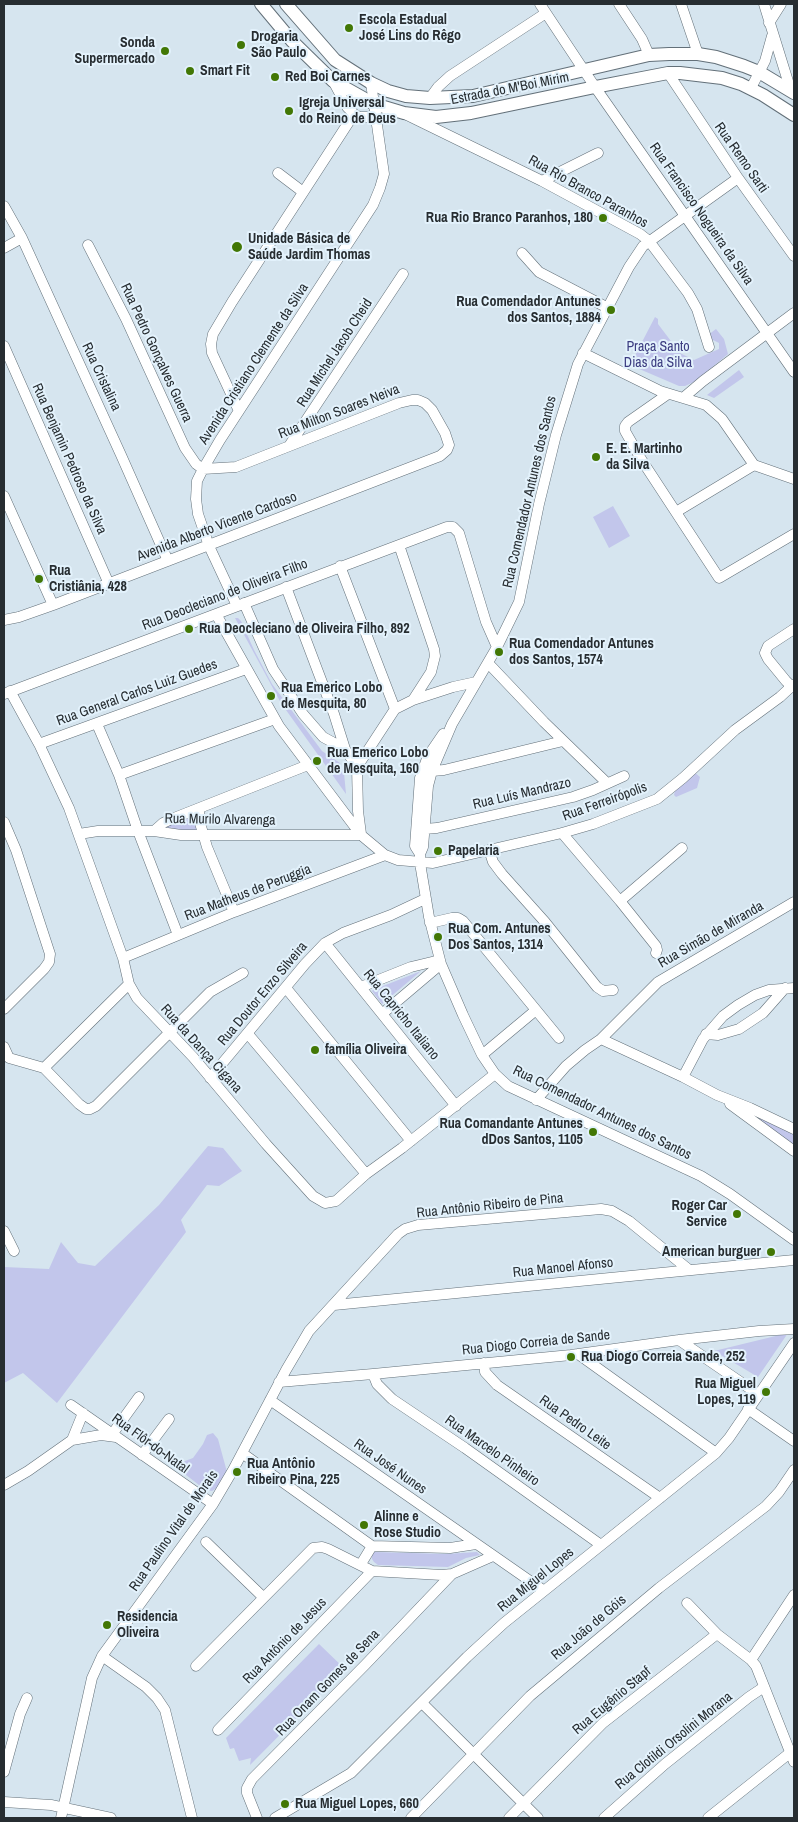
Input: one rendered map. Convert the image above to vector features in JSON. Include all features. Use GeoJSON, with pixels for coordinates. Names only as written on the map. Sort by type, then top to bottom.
{"type":"FeatureCollection","features":[{"type":"Feature","properties":{"kind":"main road","name":"Estrada do M'Boi Mirim"},"geometry":{"type":"LineString","coordinates":[[261,4],[292,41],[333,81],[375,108],[436,117],[471,113],[668,73],[722,78],[751,88],[791,113]]}},
{"type":"Feature","properties":{"kind":"main road","name":"Estrada do M'Boi Mirim"},"geometry":{"type":"LineString","coordinates":[[286,4],[335,60],[371,83],[388,91],[406,96],[430,98],[473,96],[649,55],[698,54],[762,67],[792,92]]}},
{"type":"Feature","properties":{"kind":"street"},"geometry":{"type":"LineString","coordinates":[[619,4],[642,39],[649,55]]}},
{"type":"Feature","properties":{"kind":"street"},"geometry":{"type":"LineString","coordinates":[[682,4],[698,54]]}},
{"type":"Feature","properties":{"kind":"street"},"geometry":{"type":"LineString","coordinates":[[764,4],[772,35],[792,92]]}},
{"type":"Feature","properties":{"kind":"street"},"geometry":{"type":"LineString","coordinates":[[769,23],[781,4]]}},
{"type":"Feature","properties":{"kind":"street"},"geometry":{"type":"LineString","coordinates":[[430,98],[450,76],[512,35],[543,8]]}},
{"type":"Feature","properties":{"kind":"street","name":"Rua Francisco Nogueira da Silva"},"geometry":{"type":"LineString","coordinates":[[543,8],[595,87],[794,372]]}},
{"type":"Feature","properties":{"kind":"street"},"geometry":{"type":"LineString","coordinates":[[751,88],[762,67],[772,35]]}},
{"type":"Feature","properties":{"kind":"street"},"geometry":{"type":"LineString","coordinates":[[762,67],[783,67]]}},
{"type":"Feature","properties":{"kind":"street","name":"Rua Remo Sarti"},"geometry":{"type":"LineString","coordinates":[[668,73],[738,178],[794,256]]}},
{"type":"Feature","properties":{"kind":"street"},"geometry":{"type":"LineString","coordinates":[[333,81],[347,108],[354,114],[359,117],[369,117],[375,108]]}},
{"type":"Feature","properties":{"kind":"street","name":"Avenida Cristiano Clemente da Silva"},"geometry":{"type":"LineString","coordinates":[[345,749],[323,737],[302,714],[273,669],[210,546],[198,514],[196,499],[197,482],[202,468],[373,205],[384,174],[371,83]]}},
{"type":"Feature","properties":{"kind":"street","name":"Rua Rio Branco Paranhos"},"geometry":{"type":"LineString","coordinates":[[404,113],[542,181],[640,234],[649,241],[688,293],[697,309],[709,347]]}},
{"type":"Feature","properties":{"kind":"street"},"geometry":{"type":"LineString","coordinates":[[791,113],[794,123]]}},
{"type":"Feature","properties":{"kind":"street"},"geometry":{"type":"LineString","coordinates":[[239,411],[212,353],[211,344],[214,334],[232,302],[354,114]]}},
{"type":"Feature","properties":{"kind":"street"},"geometry":{"type":"LineString","coordinates":[[542,181],[598,153]]}},
{"type":"Feature","properties":{"kind":"street"},"geometry":{"type":"LineString","coordinates":[[278,173],[303,192]]}},
{"type":"Feature","properties":{"kind":"street","name":"Rua Comendador Antunes dos Santos"},"geometry":{"type":"LineString","coordinates":[[420,858],[423,847],[428,786],[432,771],[452,724],[497,647],[518,602],[534,505],[568,393],[583,353],[637,254],[649,241],[738,178]]}},
{"type":"Feature","properties":{"kind":"street","name":"Rua Cristalina"},"geometry":{"type":"LineString","coordinates":[[4,206],[22,238],[168,561]]}},
{"type":"Feature","properties":{"kind":"street"},"geometry":{"type":"LineString","coordinates":[[4,248],[22,238]]}},
{"type":"Feature","properties":{"kind":"street","name":"Rua Pedro Gonçalves Guerra"},"geometry":{"type":"LineString","coordinates":[[88,245],[122,311],[191,459],[202,468]]}},
{"type":"Feature","properties":{"kind":"street"},"geometry":{"type":"LineString","coordinates":[[522,253],[539,272],[608,308]]}},
{"type":"Feature","properties":{"kind":"street","name":"Rua Michel Jacob Cheid"},"geometry":{"type":"LineString","coordinates":[[289,446],[404,274]]}},
{"type":"Feature","properties":{"kind":"street"},"geometry":{"type":"LineString","coordinates":[[683,398],[794,313]]}},
{"type":"Feature","properties":{"kind":"street","name":"Rua Benjamin Pedroso da Silva"},"geometry":{"type":"LineString","coordinates":[[4,346],[109,584]]}},
{"type":"Feature","properties":{"kind":"street"},"geometry":{"type":"LineString","coordinates":[[583,353],[668,394],[706,405],[718,414],[754,465],[794,479]]}},
{"type":"Feature","properties":{"kind":"street"},"geometry":{"type":"LineString","coordinates":[[668,394],[628,422],[625,426],[625,431],[719,578],[794,534]]}},
{"type":"Feature","properties":{"kind":"street","name":"Rua Milton Soares Neiva"},"geometry":{"type":"LineString","coordinates":[[202,468],[236,467],[399,403],[418,400],[425,403],[432,410],[447,439],[449,445],[440,456]]}},
{"type":"Feature","properties":{"kind":"street","name":"Avenida Alberto Vicente Cardoso"},"geometry":{"type":"LineString","coordinates":[[4,620],[19,617],[109,584],[440,456]]}},
{"type":"Feature","properties":{"kind":"street"},"geometry":{"type":"LineString","coordinates":[[676,512],[754,465]]}},
{"type":"Feature","properties":{"kind":"street"},"geometry":{"type":"LineString","coordinates":[[4,496],[53,605]]}},
{"type":"Feature","properties":{"kind":"street","name":"Rua Deocleciano de Oliveira Filho"},"geometry":{"type":"LineString","coordinates":[[7,693],[447,527],[457,529],[486,622],[497,647]]}},
{"type":"Feature","properties":{"kind":"street"},"geometry":{"type":"LineString","coordinates":[[399,545],[435,656],[431,672],[413,700]]}},
{"type":"Feature","properties":{"kind":"street"},"geometry":{"type":"LineString","coordinates":[[340,566],[394,709]]}},
{"type":"Feature","properties":{"kind":"street"},"geometry":{"type":"LineString","coordinates":[[286,587],[334,714],[345,749],[357,767],[358,812],[361,835]]}},
{"type":"Feature","properties":{"kind":"street"},"geometry":{"type":"LineString","coordinates":[[216,614],[275,719],[361,835],[384,855]]}},
{"type":"Feature","properties":{"kind":"street"},"geometry":{"type":"LineString","coordinates":[[794,629],[768,646],[765,653],[786,681],[794,685]]}},
{"type":"Feature","properties":{"kind":"street"},"geometry":{"type":"LineString","coordinates":[[488,663],[563,741],[607,783]]}},
{"type":"Feature","properties":{"kind":"street","name":"Rua General Carlos Luiz Guedes"},"geometry":{"type":"LineString","coordinates":[[39,744],[246,668]]}},
{"type":"Feature","properties":{"kind":"street"},"geometry":{"type":"LineString","coordinates":[[357,767],[394,709],[413,700],[453,687],[476,682]]}},
{"type":"Feature","properties":{"kind":"street","name":"Rua Ferreirópolis"},"geometry":{"type":"LineString","coordinates":[[384,855],[398,860],[420,858],[433,863],[562,833],[593,824],[657,799],[735,730],[794,685]]}},
{"type":"Feature","properties":{"kind":"street","name":"Rua da Dança Cigana"},"geometry":{"type":"LineString","coordinates":[[7,693],[39,744],[69,808],[123,958],[129,984],[137,998],[169,1031],[313,1196],[325,1203],[336,1201],[366,1174],[495,1074]]}},
{"type":"Feature","properties":{"kind":"street"},"geometry":{"type":"LineString","coordinates":[[119,776],[275,719]]}},
{"type":"Feature","properties":{"kind":"street"},"geometry":{"type":"LineString","coordinates":[[97,724],[119,776],[178,934]]}},
{"type":"Feature","properties":{"kind":"street","name":"Rua Comendador Antunes dos Santos"},"geometry":{"type":"LineString","coordinates":[[452,724],[428,756],[420,778],[415,846],[420,858],[425,899],[440,962],[482,1055],[495,1074],[508,1086],[701,1176],[730,1194],[794,1240]]}},
{"type":"Feature","properties":{"kind":"street"},"geometry":{"type":"LineString","coordinates":[[432,771],[473,764],[563,741]]}},
{"type":"Feature","properties":{"kind":"street"},"geometry":{"type":"LineString","coordinates":[[154,831],[174,818],[308,765]]}},
{"type":"Feature","properties":{"kind":"street","name":"Rua Luís Mandrazo"},"geometry":{"type":"LineString","coordinates":[[424,829],[437,828],[573,796],[624,776]]}},
{"type":"Feature","properties":{"kind":"street"},"geometry":{"type":"LineString","coordinates":[[199,809],[199,817],[207,848],[234,912]]}},
{"type":"Feature","properties":{"kind":"street"},"geometry":{"type":"LineString","coordinates":[[4,822],[16,850],[50,954],[49,962],[44,969],[4,1009]]}},
{"type":"Feature","properties":{"kind":"street","name":"Rua Murilo Alvarenga"},"geometry":{"type":"LineString","coordinates":[[79,834],[98,831],[154,831],[181,835],[361,835]]}},
{"type":"Feature","properties":{"kind":"street"},"geometry":{"type":"LineString","coordinates":[[562,833],[620,900],[656,946],[656,953]]}},
{"type":"Feature","properties":{"kind":"street"},"geometry":{"type":"LineString","coordinates":[[620,900],[682,848]]}},
{"type":"Feature","properties":{"kind":"street"},"geometry":{"type":"LineString","coordinates":[[489,850],[502,874],[545,922],[597,986],[603,991],[613,990]]}},
{"type":"Feature","properties":{"kind":"street","name":"Rua Matheus de Peruggia"},"geometry":{"type":"LineString","coordinates":[[123,958],[178,934],[384,855]]}},
{"type":"Feature","properties":{"kind":"street","name":"Rua Doutor Enzo Silveira"},"geometry":{"type":"LineString","coordinates":[[210,1078],[304,964],[325,943],[343,933],[391,915],[425,899]]}},
{"type":"Feature","properties":{"kind":"street","name":"Rua Simão de Miranda"},"geometry":{"type":"LineString","coordinates":[[536,1100],[571,1062],[602,1039],[658,982],[794,902]]}},
{"type":"Feature","properties":{"kind":"street"},"geometry":{"type":"LineString","coordinates":[[430,923],[452,918],[458,918],[463,921],[560,1038]]}},
{"type":"Feature","properties":{"kind":"street","name":"Rua Capricho Italiano"},"geometry":{"type":"LineString","coordinates":[[325,943],[456,1106]]}},
{"type":"Feature","properties":{"kind":"street"},"geometry":{"type":"LineString","coordinates":[[361,987],[403,970],[440,962]]}},
{"type":"Feature","properties":{"kind":"street"},"geometry":{"type":"LineString","coordinates":[[382,1014],[440,962]]}},
{"type":"Feature","properties":{"kind":"street"},"geometry":{"type":"LineString","coordinates":[[4,1047],[9,1058],[44,1068],[78,1104],[86,1109],[90,1109],[96,1106],[210,992],[243,973]]}},
{"type":"Feature","properties":{"kind":"street"},"geometry":{"type":"LineString","coordinates":[[44,1068],[129,984]]}},
{"type":"Feature","properties":{"kind":"street"},"geometry":{"type":"LineString","coordinates":[[286,988],[411,1141]]}},
{"type":"Feature","properties":{"kind":"street"},"geometry":{"type":"LineString","coordinates":[[683,1077],[706,1034],[723,1016],[738,1005],[762,992],[790,988]]}},
{"type":"Feature","properties":{"kind":"street"},"geometry":{"type":"LineString","coordinates":[[706,1034],[718,1035],[739,1029],[763,1013],[790,988]]}},
{"type":"Feature","properties":{"kind":"street"},"geometry":{"type":"LineString","coordinates":[[482,1055],[536,1010]]}},
{"type":"Feature","properties":{"kind":"street"},"geometry":{"type":"LineString","coordinates":[[248,1034],[366,1174]]}},
{"type":"Feature","properties":{"kind":"street"},"geometry":{"type":"LineString","coordinates":[[602,1039],[794,1129]]}},
{"type":"Feature","properties":{"kind":"street"},"geometry":{"type":"LineString","coordinates":[[717,1094],[794,1151]]}},
{"type":"Feature","properties":{"kind":"street","name":"Rua Antônio Ribeiro de Pina"},"geometry":{"type":"LineString","coordinates":[[242,1453],[309,1331],[391,1240],[405,1229],[418,1225],[601,1209],[612,1211],[629,1221],[688,1269]]}},
{"type":"Feature","properties":{"kind":"street"},"geometry":{"type":"LineString","coordinates":[[4,1231],[14,1251]]}},
{"type":"Feature","properties":{"kind":"street","name":"Rua Manoel Afonso"},"geometry":{"type":"LineString","coordinates":[[334,1305],[794,1260]]}},
{"type":"Feature","properties":{"kind":"street","name":"Rua Diogo Correia de Sande"},"geometry":{"type":"LineString","coordinates":[[280,1382],[578,1354],[679,1340],[794,1329]]}},
{"type":"Feature","properties":{"kind":"street"},"geometry":{"type":"LineString","coordinates":[[700,1354],[703,1345],[710,1337]]}},
{"type":"Feature","properties":{"kind":"street"},"geometry":{"type":"LineString","coordinates":[[679,1340],[758,1394]]}},
{"type":"Feature","properties":{"kind":"street","name":"Rua Miguel Lopes"},"geometry":{"type":"LineString","coordinates":[[275,1818],[351,1773],[474,1650],[543,1590],[716,1453],[794,1343]]}},
{"type":"Feature","properties":{"kind":"street"},"geometry":{"type":"LineString","coordinates":[[578,1354],[716,1453]]}},
{"type":"Feature","properties":{"kind":"street","name":"Rua Pedro Leite"},"geometry":{"type":"LineString","coordinates":[[484,1363],[488,1378],[496,1385],[660,1498]]}},
{"type":"Feature","properties":{"kind":"street","name":"Rua Marcelo Pinheiro"},"geometry":{"type":"LineString","coordinates":[[373,1374],[377,1384],[392,1399],[465,1448],[601,1545]]}},
{"type":"Feature","properties":{"kind":"street"},"geometry":{"type":"LineString","coordinates":[[4,1485],[28,1472],[72,1440],[115,1435],[139,1397]]}},
{"type":"Feature","properties":{"kind":"street","name":"Rua José Nunes"},"geometry":{"type":"LineString","coordinates":[[270,1400],[543,1590]]}},
{"type":"Feature","properties":{"kind":"street","name":"Rua Flôr-do-Natal"},"geometry":{"type":"LineString","coordinates":[[71,1405],[213,1504]]}},
{"type":"Feature","properties":{"kind":"street"},"geometry":{"type":"LineString","coordinates":[[748,1409],[794,1441]]}},
{"type":"Feature","properties":{"kind":"street"},"geometry":{"type":"LineString","coordinates":[[72,1440],[83,1413]]}},
{"type":"Feature","properties":{"kind":"street"},"geometry":{"type":"LineString","coordinates":[[142,1455],[169,1420]]}},
{"type":"Feature","properties":{"kind":"street"},"geometry":{"type":"LineString","coordinates":[[242,1453],[372,1546],[450,1548],[476,1544]]}},
{"type":"Feature","properties":{"kind":"street","name":"Rua Paulino Vital de Morais"},"geometry":{"type":"LineString","coordinates":[[62,1813],[92,1678],[102,1656],[213,1504],[242,1453]]}},
{"type":"Feature","properties":{"kind":"street","name":"Rua João de Góis"},"geometry":{"type":"LineString","coordinates":[[411,1818],[530,1696],[659,1588],[766,1506],[779,1492],[794,1470]]}},
{"type":"Feature","properties":{"kind":"street"},"geometry":{"type":"LineString","coordinates":[[206,1542],[262,1597]]}},
{"type":"Feature","properties":{"kind":"street"},"geometry":{"type":"LineString","coordinates":[[360,1564],[372,1546]]}},
{"type":"Feature","properties":{"kind":"street"},"geometry":{"type":"LineString","coordinates":[[196,1666],[312,1548],[322,1547],[328,1549],[372,1571],[452,1574],[493,1556]]}},
{"type":"Feature","properties":{"kind":"street","name":"Rua Antônio de Jesus"},"geometry":{"type":"LineString","coordinates":[[218,1730],[372,1571]]}},
{"type":"Feature","properties":{"kind":"street","name":"Rua Onam Gomes de Sena"},"geometry":{"type":"LineString","coordinates":[[257,1818],[247,1792],[252,1779],[366,1665],[452,1574]]}},
{"type":"Feature","properties":{"kind":"street"},"geometry":{"type":"LineString","coordinates":[[751,1660],[794,1595]]}},
{"type":"Feature","properties":{"kind":"street"},"geometry":{"type":"LineString","coordinates":[[687,1603],[717,1634],[751,1660],[758,1672],[794,1762]]}},
{"type":"Feature","properties":{"kind":"street","name":"Rua Eugênio Stapf"},"geometry":{"type":"LineString","coordinates":[[509,1818],[603,1722],[717,1634]]}},
{"type":"Feature","properties":{"kind":"street"},"geometry":{"type":"LineString","coordinates":[[102,1656],[146,1687],[157,1698],[164,1710],[192,1818]]}},
{"type":"Feature","properties":{"kind":"street","name":"Rua Clotildi Orsolini Morana"},"geometry":{"type":"LineString","coordinates":[[604,1818],[665,1764],[764,1687]]}},
{"type":"Feature","properties":{"kind":"street"},"geometry":{"type":"LineString","coordinates":[[4,1772],[26,1698]]}},
{"type":"Feature","properties":{"kind":"street"},"geometry":{"type":"LineString","coordinates":[[422,1703],[538,1818]]}},
{"type":"Feature","properties":{"kind":"street"},"geometry":{"type":"LineString","coordinates":[[708,1818],[791,1752]]}},
{"type":"Feature","properties":{"kind":"street"},"geometry":{"type":"LineString","coordinates":[[4,1802],[27,1803],[62,1813],[111,1818]]}},
{"type":"Feature","properties":{"kind":"green space","name":"Praça Santo Dias da Silva"},"geometry":{"type":"Polygon","coordinates":[[[655,317],[658,319],[658,324],[680,353],[694,360],[719,349],[719,343],[708,335],[716,329],[724,339],[728,354],[696,381],[685,386],[679,386],[630,365],[655,317]]]}},
{"type":"Feature","properties":{"kind":"green space","name":"Praça Santo Dias da Silva"},"geometry":{"type":"Polygon","coordinates":[[[739,370],[744,377],[714,398],[707,395],[739,370]]]}},
{"type":"Feature","properties":{"kind":"green space"},"geometry":{"type":"Polygon","coordinates":[[[613,506],[630,536],[609,548],[593,517],[613,506]]]}},
{"type":"Feature","properties":{"kind":"green space"},"geometry":{"type":"Polygon","coordinates":[[[235,618],[241,621],[272,684],[322,751],[340,763],[344,773],[346,794],[281,703],[235,618]]]}},
{"type":"Feature","properties":{"kind":"green space"},"geometry":{"type":"Polygon","coordinates":[[[693,771],[700,777],[697,788],[676,797],[674,795],[676,787],[693,771]]]}},
{"type":"Feature","properties":{"kind":"green space"},"geometry":{"type":"Polygon","coordinates":[[[197,812],[200,833],[164,827],[197,812]]]}},
{"type":"Feature","properties":{"kind":"green space"},"geometry":{"type":"Polygon","coordinates":[[[421,971],[382,1004],[372,991],[373,990],[421,971]]]}},
{"type":"Feature","properties":{"kind":"green space"},"geometry":{"type":"Polygon","coordinates":[[[754,1114],[794,1134],[794,1146],[768,1129],[754,1114]]]}},
{"type":"Feature","properties":{"kind":"green space"},"geometry":{"type":"Polygon","coordinates":[[[208,1146],[223,1148],[242,1171],[219,1186],[207,1185],[181,1220],[186,1232],[57,1403],[23,1373],[4,1383],[4,1267],[49,1269],[61,1242],[78,1263],[95,1266],[159,1205],[208,1146]]]}},
{"type":"Feature","properties":{"kind":"green space"},"geometry":{"type":"Polygon","coordinates":[[[788,1333],[758,1377],[714,1351],[788,1333]]]}},
{"type":"Feature","properties":{"kind":"green space"},"geometry":{"type":"Polygon","coordinates":[[[213,1433],[218,1439],[227,1472],[222,1485],[212,1491],[199,1485],[181,1471],[180,1468],[185,1461],[193,1458],[207,1435],[213,1433]]]}},
{"type":"Feature","properties":{"kind":"green space"},"geometry":{"type":"Polygon","coordinates":[[[374,1552],[446,1554],[477,1552],[480,1555],[466,1558],[448,1567],[378,1565],[372,1559],[374,1552]]]}},
{"type":"Feature","properties":{"kind":"green space"},"geometry":{"type":"Polygon","coordinates":[[[319,1644],[345,1669],[250,1765],[251,1758],[239,1761],[234,1748],[230,1749],[226,1738],[319,1644]]]}},
{"type":"Feature","properties":{"kind":"place","name":"Escola Estadual José Lins do Rêgo"},"geometry":{"type":"Point","coordinates":[349,28]}},
{"type":"Feature","properties":{"kind":"place","name":"Drogaria São Paulo"},"geometry":{"type":"Point","coordinates":[241,45]}},
{"type":"Feature","properties":{"kind":"place","name":"Sonda Supermercado"},"geometry":{"type":"Point","coordinates":[165,51]}},
{"type":"Feature","properties":{"kind":"place","name":"Smart Fit"},"geometry":{"type":"Point","coordinates":[190,71]}},
{"type":"Feature","properties":{"kind":"place","name":"Red Boi Carnes"},"geometry":{"type":"Point","coordinates":[275,77]}},
{"type":"Feature","properties":{"kind":"place","name":"Igreja Universal do Reino de Deus"},"geometry":{"type":"Point","coordinates":[289,111]}},
{"type":"Feature","properties":{"kind":"place","name":"Rua Rio Branco Paranhos, 180"},"geometry":{"type":"Point","coordinates":[603,218]}},
{"type":"Feature","properties":{"kind":"place","name":"Unidade Básica de Saúde Jardim Thomas"},"geometry":{"type":"Point","coordinates":[237,247]}},
{"type":"Feature","properties":{"kind":"place","name":"Rua Comendador Antunes dos Santos, 1884"},"geometry":{"type":"Point","coordinates":[611,310]}},
{"type":"Feature","properties":{"kind":"place","name":"E. E. Martinho da Silva"},"geometry":{"type":"Point","coordinates":[596,457]}},
{"type":"Feature","properties":{"kind":"place","name":"Rua Cristiânia, 428"},"geometry":{"type":"Point","coordinates":[39,579]}},
{"type":"Feature","properties":{"kind":"place","name":"Rua Deocleciano de Oliveira Filho, 892"},"geometry":{"type":"Point","coordinates":[189,629]}},
{"type":"Feature","properties":{"kind":"place","name":"Rua Comendador Antunes dos Santos, 1574"},"geometry":{"type":"Point","coordinates":[499,652]}},
{"type":"Feature","properties":{"kind":"place","name":"Rua Emerico Lobo de Mesquita, 80"},"geometry":{"type":"Point","coordinates":[271,696]}},
{"type":"Feature","properties":{"kind":"place","name":"Rua Emerico Lobo de Mesquita, 160"},"geometry":{"type":"Point","coordinates":[317,761]}},
{"type":"Feature","properties":{"kind":"place","name":"Papelaria"},"geometry":{"type":"Point","coordinates":[438,851]}},
{"type":"Feature","properties":{"kind":"place","name":"Rua Com. Antunes Dos Santos, 1314"},"geometry":{"type":"Point","coordinates":[438,937]}},
{"type":"Feature","properties":{"kind":"place","name":"família Oliveira"},"geometry":{"type":"Point","coordinates":[315,1050]}},
{"type":"Feature","properties":{"kind":"place","name":"Rua Comandante Antunes dDos Santos, 1105"},"geometry":{"type":"Point","coordinates":[593,1132]}},
{"type":"Feature","properties":{"kind":"place","name":"Roger Car Service"},"geometry":{"type":"Point","coordinates":[737,1214]}},
{"type":"Feature","properties":{"kind":"place","name":"American burguer"},"geometry":{"type":"Point","coordinates":[771,1252]}},
{"type":"Feature","properties":{"kind":"place","name":"Rua Diogo Correia Sande, 252"},"geometry":{"type":"Point","coordinates":[571,1357]}},
{"type":"Feature","properties":{"kind":"place","name":"Rua Miguel Lopes, 119"},"geometry":{"type":"Point","coordinates":[766,1392]}},
{"type":"Feature","properties":{"kind":"place","name":"Rua Antônio Ribeiro Pina, 225"},"geometry":{"type":"Point","coordinates":[237,1472]}},
{"type":"Feature","properties":{"kind":"place","name":"Alinne e Rose Studio"},"geometry":{"type":"Point","coordinates":[364,1525]}},
{"type":"Feature","properties":{"kind":"place","name":"Residencia Oliveira"},"geometry":{"type":"Point","coordinates":[107,1625]}},
{"type":"Feature","properties":{"kind":"place","name":"Rua Miguel Lopes, 660"},"geometry":{"type":"Point","coordinates":[285,1804]}}]}
